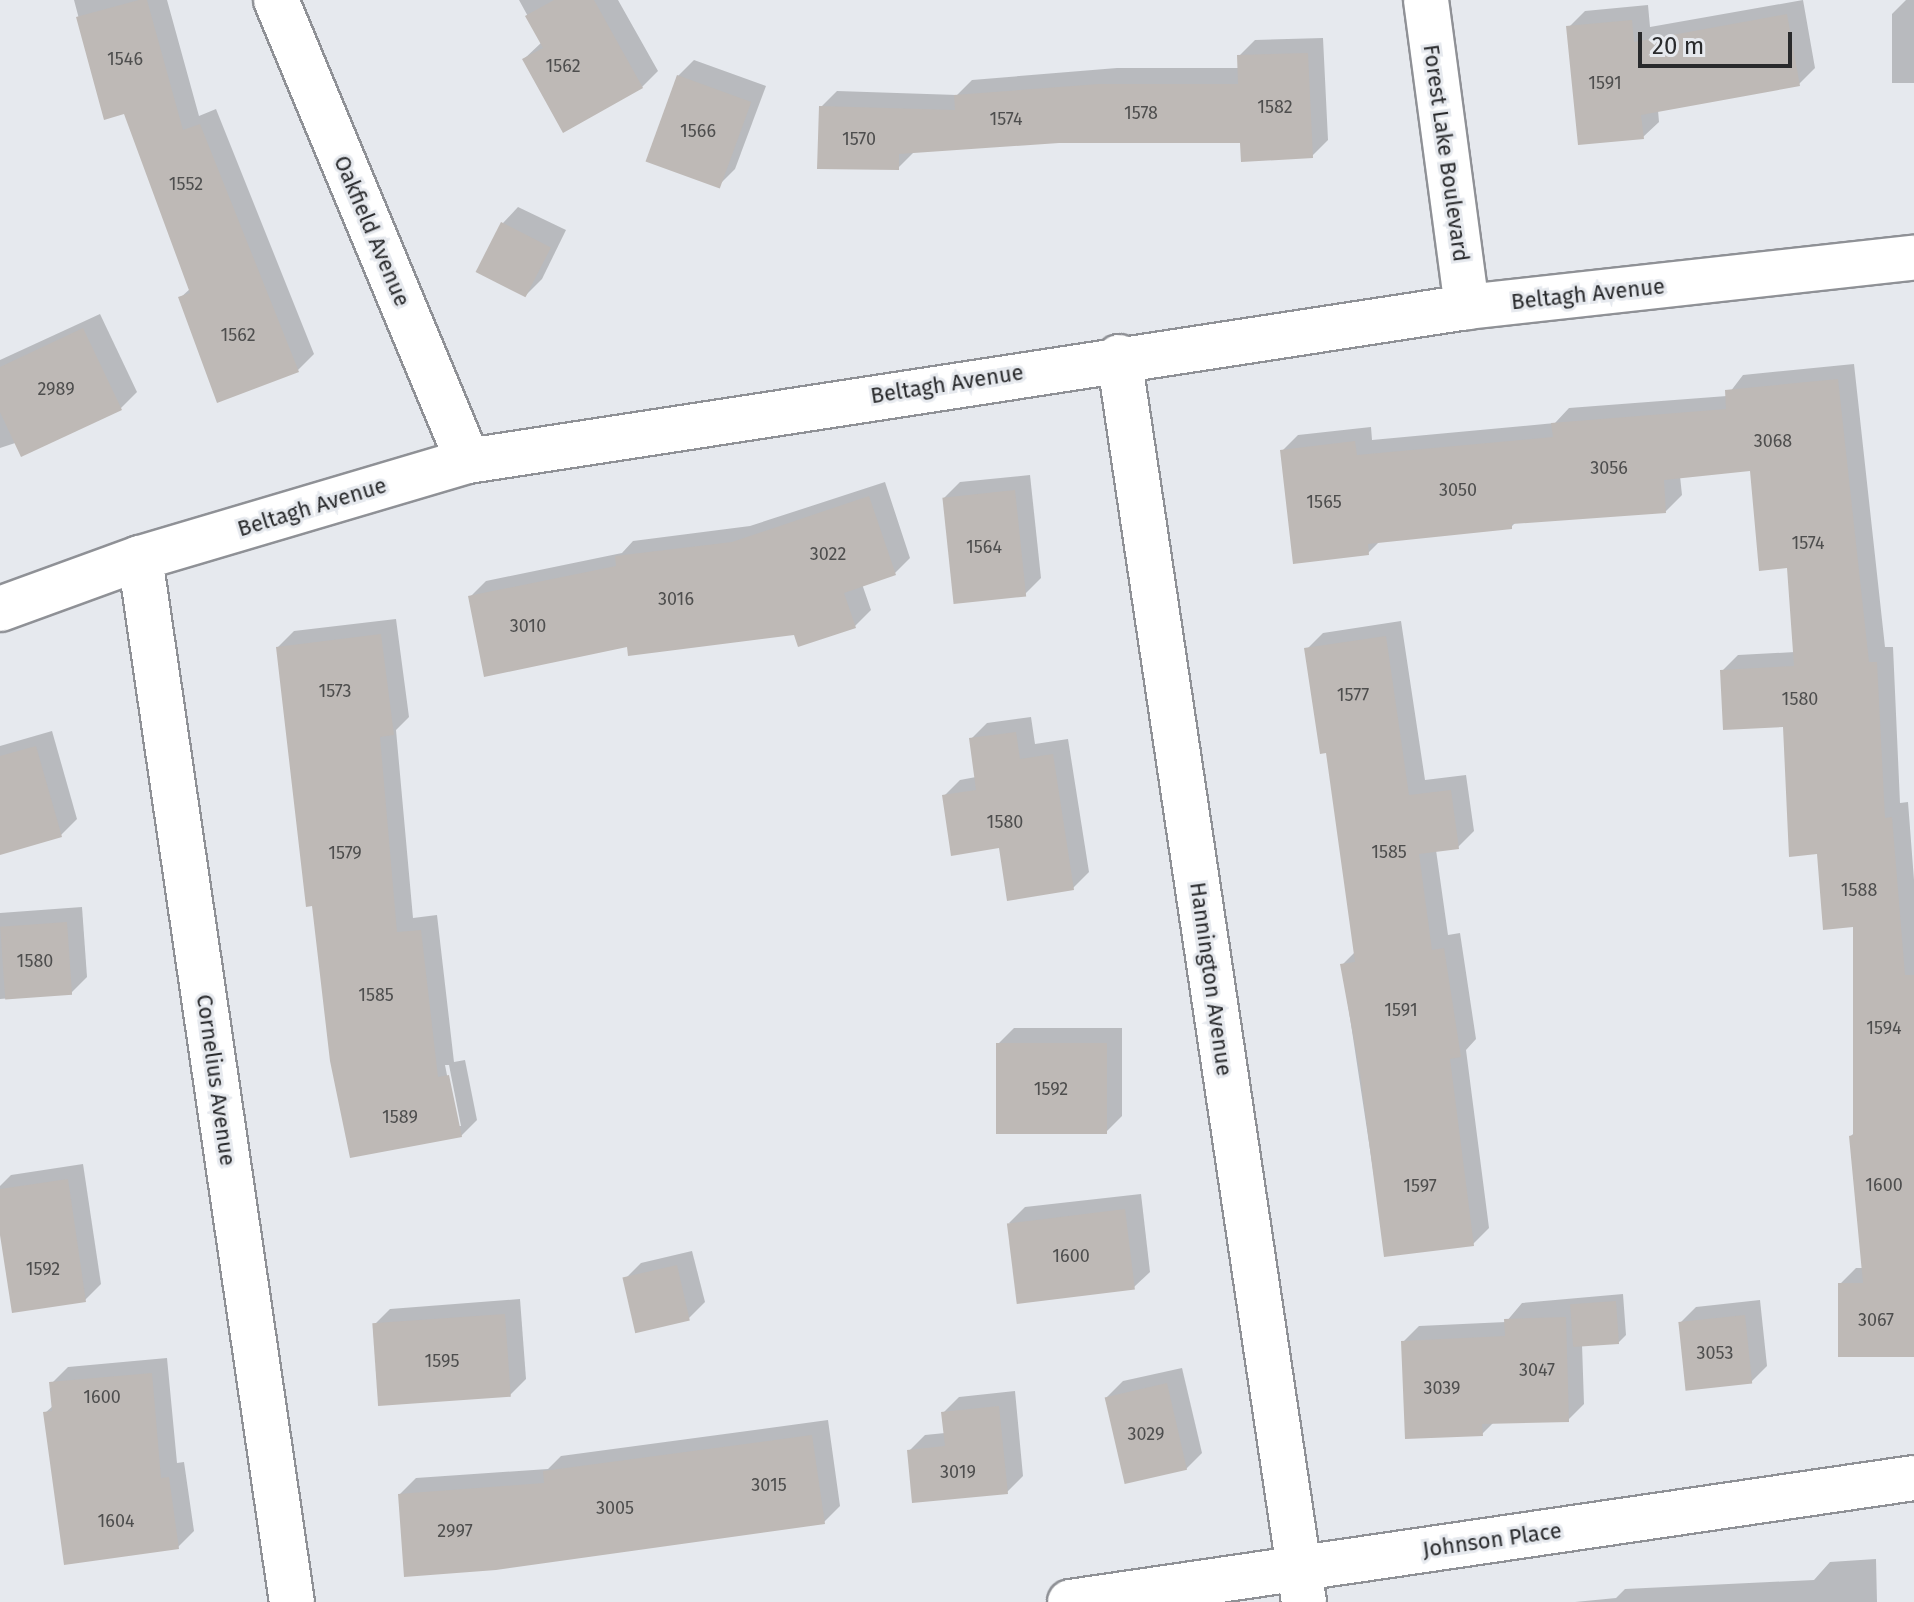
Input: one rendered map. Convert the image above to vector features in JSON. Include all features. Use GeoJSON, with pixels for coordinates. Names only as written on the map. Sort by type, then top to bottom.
{"type":"FeatureCollection","features":[{"type":"Feature","properties":{"kind":"street","name":"Oakfield Avenue"},"geometry":{"type":"LineString","coordinates":[[276,0],[468,461]]}},
{"type":"Feature","properties":{"kind":"street","name":"Forest Lake Boulevard"},"geometry":{"type":"LineString","coordinates":[[1426,0],[1467,307]]}},
{"type":"Feature","properties":{"kind":"street","name":"Beltagh Avenue"},"geometry":{"type":"LineString","coordinates":[[0,609],[140,558],[468,461],[1119,357],[1467,307],[1914,258]]}},
{"type":"Feature","properties":{"kind":"street","name":"Hannington Avenue"},"geometry":{"type":"LineString","coordinates":[[1119,357],[1301,1585]]}},
{"type":"Feature","properties":{"kind":"street","name":"Cornelius Avenue"},"geometry":{"type":"LineString","coordinates":[[140,558],[292,1602]]}},
{"type":"Feature","properties":{"kind":"street","name":"Johnson Place"},"geometry":{"type":"LineString","coordinates":[[1070,1602],[1301,1585],[1914,1478]]}},
{"type":"Feature","properties":{"kind":"building"},"geometry":{"type":"Polygon","coordinates":[[[147,0],[183,130],[200,124],[299,372],[217,403],[178,297],[190,293],[124,114],[104,120],[76,17],[147,0]]]}},
{"type":"Feature","properties":{"kind":"building"},"geometry":{"type":"Polygon","coordinates":[[[554,0],[594,0],[643,88],[563,133],[522,59],[543,48],[525,16],[554,0]]]}},
{"type":"Feature","properties":{"kind":"building"},"geometry":{"type":"Polygon","coordinates":[[[1787,14],[1800,86],[1641,115],[1644,139],[1578,145],[1566,26],[1632,20],[1634,42],[1787,14]]]}},
{"type":"Feature","properties":{"kind":"building"},"geometry":{"type":"Polygon","coordinates":[[[1308,53],[1313,158],[1241,162],[1240,143],[1059,143],[899,154],[899,170],[817,169],[819,106],[955,110],[954,95],[1099,84],[1238,84],[1237,55],[1308,53]]]}},
{"type":"Feature","properties":{"kind":"building"},"geometry":{"type":"Polygon","coordinates":[[[677,75],[751,102],[720,188],[646,161],[677,75]]]}},
{"type":"Feature","properties":{"kind":"building"},"geometry":{"type":"Polygon","coordinates":[[[501,222],[551,247],[525,297],[476,272],[501,222]]]}},
{"type":"Feature","properties":{"kind":"building"},"geometry":{"type":"Polygon","coordinates":[[[83,328],[122,410],[21,457],[0,412],[0,367],[83,328]]]}},
{"type":"Feature","properties":{"kind":"building"},"geometry":{"type":"Polygon","coordinates":[[[1838,379],[1869,662],[1877,662],[1885,818],[1892,817],[1905,975],[1914,975],[1914,1357],[1838,1357],[1838,1283],[1863,1283],[1849,1136],[1853,1135],[1853,927],[1823,930],[1817,854],[1789,857],[1783,727],[1723,730],[1720,670],[1794,666],[1787,568],[1759,571],[1750,471],[1664,480],[1666,513],[1512,524],[1512,529],[1368,544],[1369,555],[1293,564],[1280,450],[1355,441],[1357,455],[1553,437],[1551,423],[1726,409],[1725,390],[1838,379]]]}},
{"type":"Feature","properties":{"kind":"building"},"geometry":{"type":"Polygon","coordinates":[[[1015,490],[1026,596],[954,604],[942,498],[1015,490]]]}},
{"type":"Feature","properties":{"kind":"building"},"geometry":{"type":"Polygon","coordinates":[[[869,496],[896,575],[844,593],[856,628],[798,647],[794,635],[628,656],[627,647],[484,677],[468,596],[616,566],[615,556],[732,542],[869,496]]]}},
{"type":"Feature","properties":{"kind":"building"},"geometry":{"type":"Polygon","coordinates":[[[381,634],[394,735],[380,737],[397,932],[421,930],[438,1077],[449,1075],[462,1137],[350,1158],[330,1061],[312,906],[306,907],[276,647],[381,634]]]}},
{"type":"Feature","properties":{"kind":"building"},"geometry":{"type":"Polygon","coordinates":[[[1386,636],[1409,795],[1451,790],[1459,849],[1419,854],[1432,950],[1444,948],[1461,1057],[1450,1059],[1474,1246],[1384,1257],[1360,1073],[1340,964],[1355,962],[1326,753],[1320,754],[1304,648],[1386,636]]]}},
{"type":"Feature","properties":{"kind":"building"},"geometry":{"type":"Polygon","coordinates":[[[1016,732],[1020,759],[1053,754],[1074,890],[1007,901],[999,848],[951,856],[942,795],[976,790],[969,738],[1016,732]]]}},
{"type":"Feature","properties":{"kind":"building"},"geometry":{"type":"Polygon","coordinates":[[[36,746],[62,837],[0,855],[0,756],[36,746]]]}},
{"type":"Feature","properties":{"kind":"building"},"geometry":{"type":"Polygon","coordinates":[[[67,922],[72,995],[5,999],[0,927],[67,922]]]}},
{"type":"Feature","properties":{"kind":"building"},"geometry":{"type":"Polygon","coordinates":[[[996,1043],[1107,1043],[1107,1134],[996,1134],[996,1043]]]}},
{"type":"Feature","properties":{"kind":"building"},"geometry":{"type":"Polygon","coordinates":[[[68,1179],[86,1302],[12,1313],[0,1235],[0,1189],[68,1179]]]}},
{"type":"Feature","properties":{"kind":"building"},"geometry":{"type":"Polygon","coordinates":[[[1125,1209],[1135,1289],[1017,1304],[1007,1224],[1125,1209]]]}},
{"type":"Feature","properties":{"kind":"building"},"geometry":{"type":"Polygon","coordinates":[[[677,1265],[690,1321],[635,1333],[622,1278],[677,1265]]]}},
{"type":"Feature","properties":{"kind":"building"},"geometry":{"type":"Polygon","coordinates":[[[1616,1301],[1619,1344],[1573,1347],[1570,1304],[1616,1301]]]}},
{"type":"Feature","properties":{"kind":"building"},"geometry":{"type":"Polygon","coordinates":[[[505,1314],[511,1397],[378,1406],[372,1323],[505,1314]]]}},
{"type":"Feature","properties":{"kind":"building"},"geometry":{"type":"Polygon","coordinates":[[[1745,1315],[1752,1384],[1686,1391],[1678,1322],[1745,1315]]]}},
{"type":"Feature","properties":{"kind":"building"},"geometry":{"type":"Polygon","coordinates":[[[1566,1317],[1569,1422],[1482,1424],[1483,1436],[1405,1439],[1401,1341],[1505,1336],[1504,1319],[1566,1317]]]}},
{"type":"Feature","properties":{"kind":"building"},"geometry":{"type":"Polygon","coordinates":[[[152,1373],[161,1478],[169,1477],[179,1549],[64,1565],[43,1412],[52,1411],[49,1382],[152,1373]]]}},
{"type":"Feature","properties":{"kind":"building"},"geometry":{"type":"Polygon","coordinates":[[[1167,1383],[1187,1470],[1125,1484],[1105,1397],[1167,1383]]]}},
{"type":"Feature","properties":{"kind":"building"},"geometry":{"type":"Polygon","coordinates":[[[999,1406],[1008,1494],[912,1503],[907,1450],[945,1446],[941,1412],[999,1406]]]}},
{"type":"Feature","properties":{"kind":"building"},"geometry":{"type":"Polygon","coordinates":[[[812,1435],[825,1524],[496,1570],[404,1577],[398,1494],[544,1483],[543,1471],[812,1435]]]}}]}
